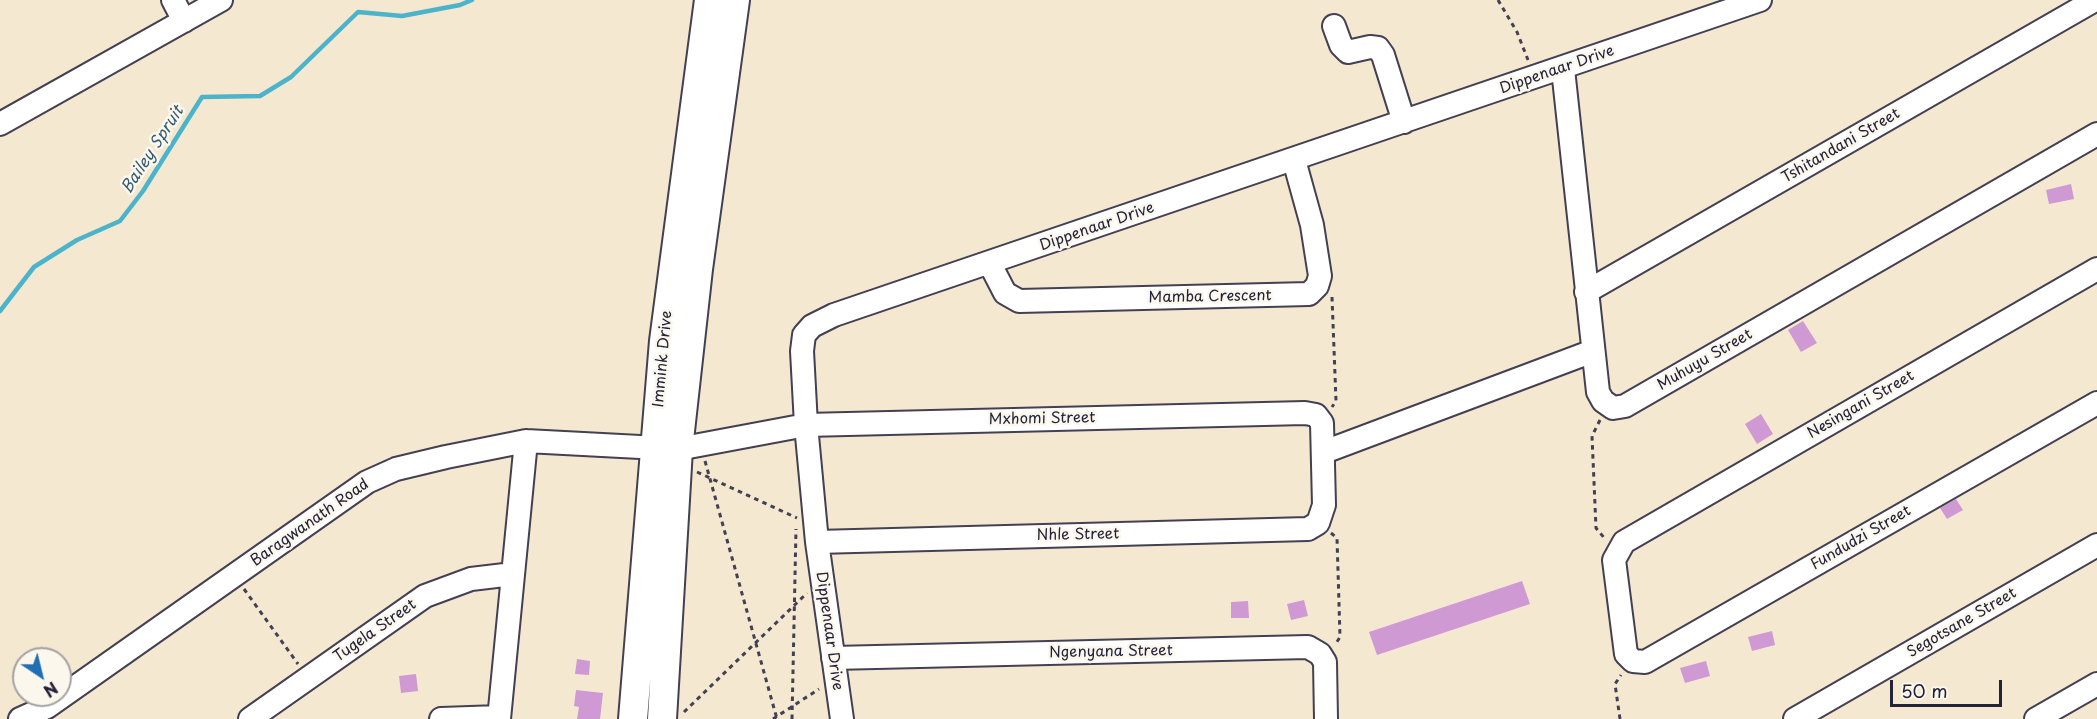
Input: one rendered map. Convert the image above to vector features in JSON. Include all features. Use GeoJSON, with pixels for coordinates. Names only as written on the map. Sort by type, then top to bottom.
{"type":"FeatureCollection","features":[{"type":"Feature","properties":{"kind":"main road","name":"Immink Drive"},"geometry":{"type":"LineString","coordinates":[[633,719],[682,456],[664,341],[705,30],[726,4]]}},
{"type":"Feature","properties":{"kind":"main road","name":"Immink Drive"},"geometry":{"type":"LineString","coordinates":[[662,719],[698,269],[726,4]]}},
{"type":"Feature","properties":{"kind":"street"},"geometry":{"type":"LineString","coordinates":[[172,0],[184,21]]}},
{"type":"Feature","properties":{"kind":"street"},"geometry":{"type":"LineString","coordinates":[[0,124],[222,0]]}},
{"type":"Feature","properties":{"kind":"street","name":"Dippenaar Drive"},"geometry":{"type":"LineString","coordinates":[[842,719],[823,586],[809,528],[802,351],[804,335],[809,328],[834,315],[990,264],[1760,0]]}},
{"type":"Feature","properties":{"kind":"street","name":"Tshitandani Street"},"geometry":{"type":"LineString","coordinates":[[1586,292],[2096,0]]}},
{"type":"Feature","properties":{"kind":"street"},"geometry":{"type":"LineString","coordinates":[[1334,26],[1341,45],[1348,52],[1370,47],[1378,48],[1404,122]]}},
{"type":"Feature","properties":{"kind":"street"},"geometry":{"type":"LineString","coordinates":[[1563,69],[1598,392],[1608,405]]}},
{"type":"Feature","properties":{"kind":"street","name":"Muhuyu Street"},"geometry":{"type":"LineString","coordinates":[[1608,405],[1625,406],[2097,134]]}},
{"type":"Feature","properties":{"kind":"street"},"geometry":{"type":"LineString","coordinates":[[1294,160],[1312,225],[1320,276],[1317,286]]}},
{"type":"Feature","properties":{"kind":"street","name":"Mamba Crescent"},"geometry":{"type":"LineString","coordinates":[[990,264],[1002,290],[1019,301],[1301,295],[1311,292],[1317,286]]}},
{"type":"Feature","properties":{"kind":"street","name":"Nesingani Street"},"geometry":{"type":"LineString","coordinates":[[1620,548],[2097,269]]}},
{"type":"Feature","properties":{"kind":"street"},"geometry":{"type":"LineString","coordinates":[[1324,453],[1593,351]]}},
{"type":"Feature","properties":{"kind":"street","name":"Fundudzi Street"},"geometry":{"type":"LineString","coordinates":[[1628,657],[1645,662],[2097,403]]}},
{"type":"Feature","properties":{"kind":"street","name":"Mxhomi Street"},"geometry":{"type":"LineString","coordinates":[[682,456],[806,425],[1305,413],[1316,416],[1322,423]]}},
{"type":"Feature","properties":{"kind":"street"},"geometry":{"type":"LineString","coordinates":[[1321,514],[1324,453],[1322,423]]}},
{"type":"Feature","properties":{"kind":"street"},"geometry":{"type":"LineString","coordinates":[[441,719],[499,718],[526,441]]}},
{"type":"Feature","properties":{"kind":"street","name":"Baragwanath Road"},"geometry":{"type":"LineString","coordinates":[[20,719],[47,707],[367,482],[384,474],[446,457],[526,441],[682,456]]}},
{"type":"Feature","properties":{"kind":"street","name":"Nhle Street"},"geometry":{"type":"LineString","coordinates":[[809,528],[1302,530],[1321,514]]}},
{"type":"Feature","properties":{"kind":"street","name":"Segotsane Street"},"geometry":{"type":"LineString","coordinates":[[1795,719],[2097,545]]}},
{"type":"Feature","properties":{"kind":"street"},"geometry":{"type":"LineString","coordinates":[[1620,548],[1614,560],[1628,657]]}},
{"type":"Feature","properties":{"kind":"street","name":"Tugela Street"},"geometry":{"type":"LineString","coordinates":[[250,719],[438,589],[471,579],[513,574]]}},
{"type":"Feature","properties":{"kind":"street","name":"Ngenyana Street"},"geometry":{"type":"LineString","coordinates":[[835,668],[1308,647],[1320,654],[1325,662]]}},
{"type":"Feature","properties":{"kind":"street"},"geometry":{"type":"LineString","coordinates":[[1325,662],[1326,719]]}},
{"type":"Feature","properties":{"kind":"street"},"geometry":{"type":"LineString","coordinates":[[2036,719],[2097,684]]}},
{"type":"Feature","properties":{"kind":"path"},"geometry":{"type":"LineString","coordinates":[[1498,0],[1517,32],[1535,78]]}},
{"type":"Feature","properties":{"kind":"path"},"geometry":{"type":"LineString","coordinates":[[1317,286],[1332,297],[1336,401],[1322,423]]}},
{"type":"Feature","properties":{"kind":"path"},"geometry":{"type":"LineString","coordinates":[[1608,405],[1592,436],[1596,528],[1620,548]]}},
{"type":"Feature","properties":{"kind":"path"},"geometry":{"type":"LineString","coordinates":[[682,456],[709,478],[809,528]]}},
{"type":"Feature","properties":{"kind":"path"},"geometry":{"type":"LineString","coordinates":[[682,456],[709,478],[756,642],[775,718],[835,668]]}},
{"type":"Feature","properties":{"kind":"path"},"geometry":{"type":"LineString","coordinates":[[792,719],[794,605],[809,528],[796,506]]}},
{"type":"Feature","properties":{"kind":"path"},"geometry":{"type":"LineString","coordinates":[[1321,514],[1337,538],[1340,637],[1325,662]]}},
{"type":"Feature","properties":{"kind":"path"},"geometry":{"type":"LineString","coordinates":[[234,576],[308,678]]}},
{"type":"Feature","properties":{"kind":"path"},"geometry":{"type":"LineString","coordinates":[[676,719],[809,591],[823,586]]}},
{"type":"Feature","properties":{"kind":"path"},"geometry":{"type":"LineString","coordinates":[[1620,719],[1615,684],[1628,657]]}},
{"type":"Feature","properties":{"kind":"building"},"geometry":{"type":"Polygon","coordinates":[[[2071,184],[2074,199],[2049,204],[2046,190],[2071,184]]]}},
{"type":"Feature","properties":{"kind":"building"},"geometry":{"type":"Polygon","coordinates":[[[1803,321],[1817,343],[1801,352],[1788,330],[1803,321]]]}},
{"type":"Feature","properties":{"kind":"building"},"geometry":{"type":"Polygon","coordinates":[[[1761,414],[1773,434],[1757,444],[1745,424],[1761,414]]]}},
{"type":"Feature","properties":{"kind":"building"},"geometry":{"type":"Polygon","coordinates":[[[1956,499],[1963,510],[1947,519],[1940,508],[1956,499]]]}},
{"type":"Feature","properties":{"kind":"building"},"geometry":{"type":"Polygon","coordinates":[[[1522,581],[1530,604],[1377,655],[1369,632],[1522,581]]]}},
{"type":"Feature","properties":{"kind":"building"},"geometry":{"type":"Polygon","coordinates":[[[1304,600],[1308,616],[1291,620],[1287,604],[1304,600]]]}},
{"type":"Feature","properties":{"kind":"building"},"geometry":{"type":"Polygon","coordinates":[[[1248,601],[1249,618],[1231,618],[1231,602],[1248,601]]]}},
{"type":"Feature","properties":{"kind":"building"},"geometry":{"type":"Polygon","coordinates":[[[1772,631],[1775,645],[1752,651],[1748,637],[1772,631]]]}},
{"type":"Feature","properties":{"kind":"building"},"geometry":{"type":"Polygon","coordinates":[[[577,659],[590,661],[589,675],[575,674],[577,659]]]}},
{"type":"Feature","properties":{"kind":"building"},"geometry":{"type":"Polygon","coordinates":[[[1706,661],[1710,676],[1685,683],[1680,668],[1706,661]]]}},
{"type":"Feature","properties":{"kind":"building"},"geometry":{"type":"Polygon","coordinates":[[[416,674],[418,691],[401,693],[399,676],[416,674]]]}},
{"type":"Feature","properties":{"kind":"building"},"geometry":{"type":"Polygon","coordinates":[[[576,690],[603,693],[600,719],[577,719],[579,707],[574,706],[576,690]]]}},
{"type":"Feature","properties":{"kind":"waterway","name":"Bailey Spruit"},"geometry":{"type":"LineString","coordinates":[[0,311],[34,267],[77,240],[120,221],[143,191],[202,97],[260,96],[291,77],[358,12],[402,16],[460,5],[472,0]]}}]}
